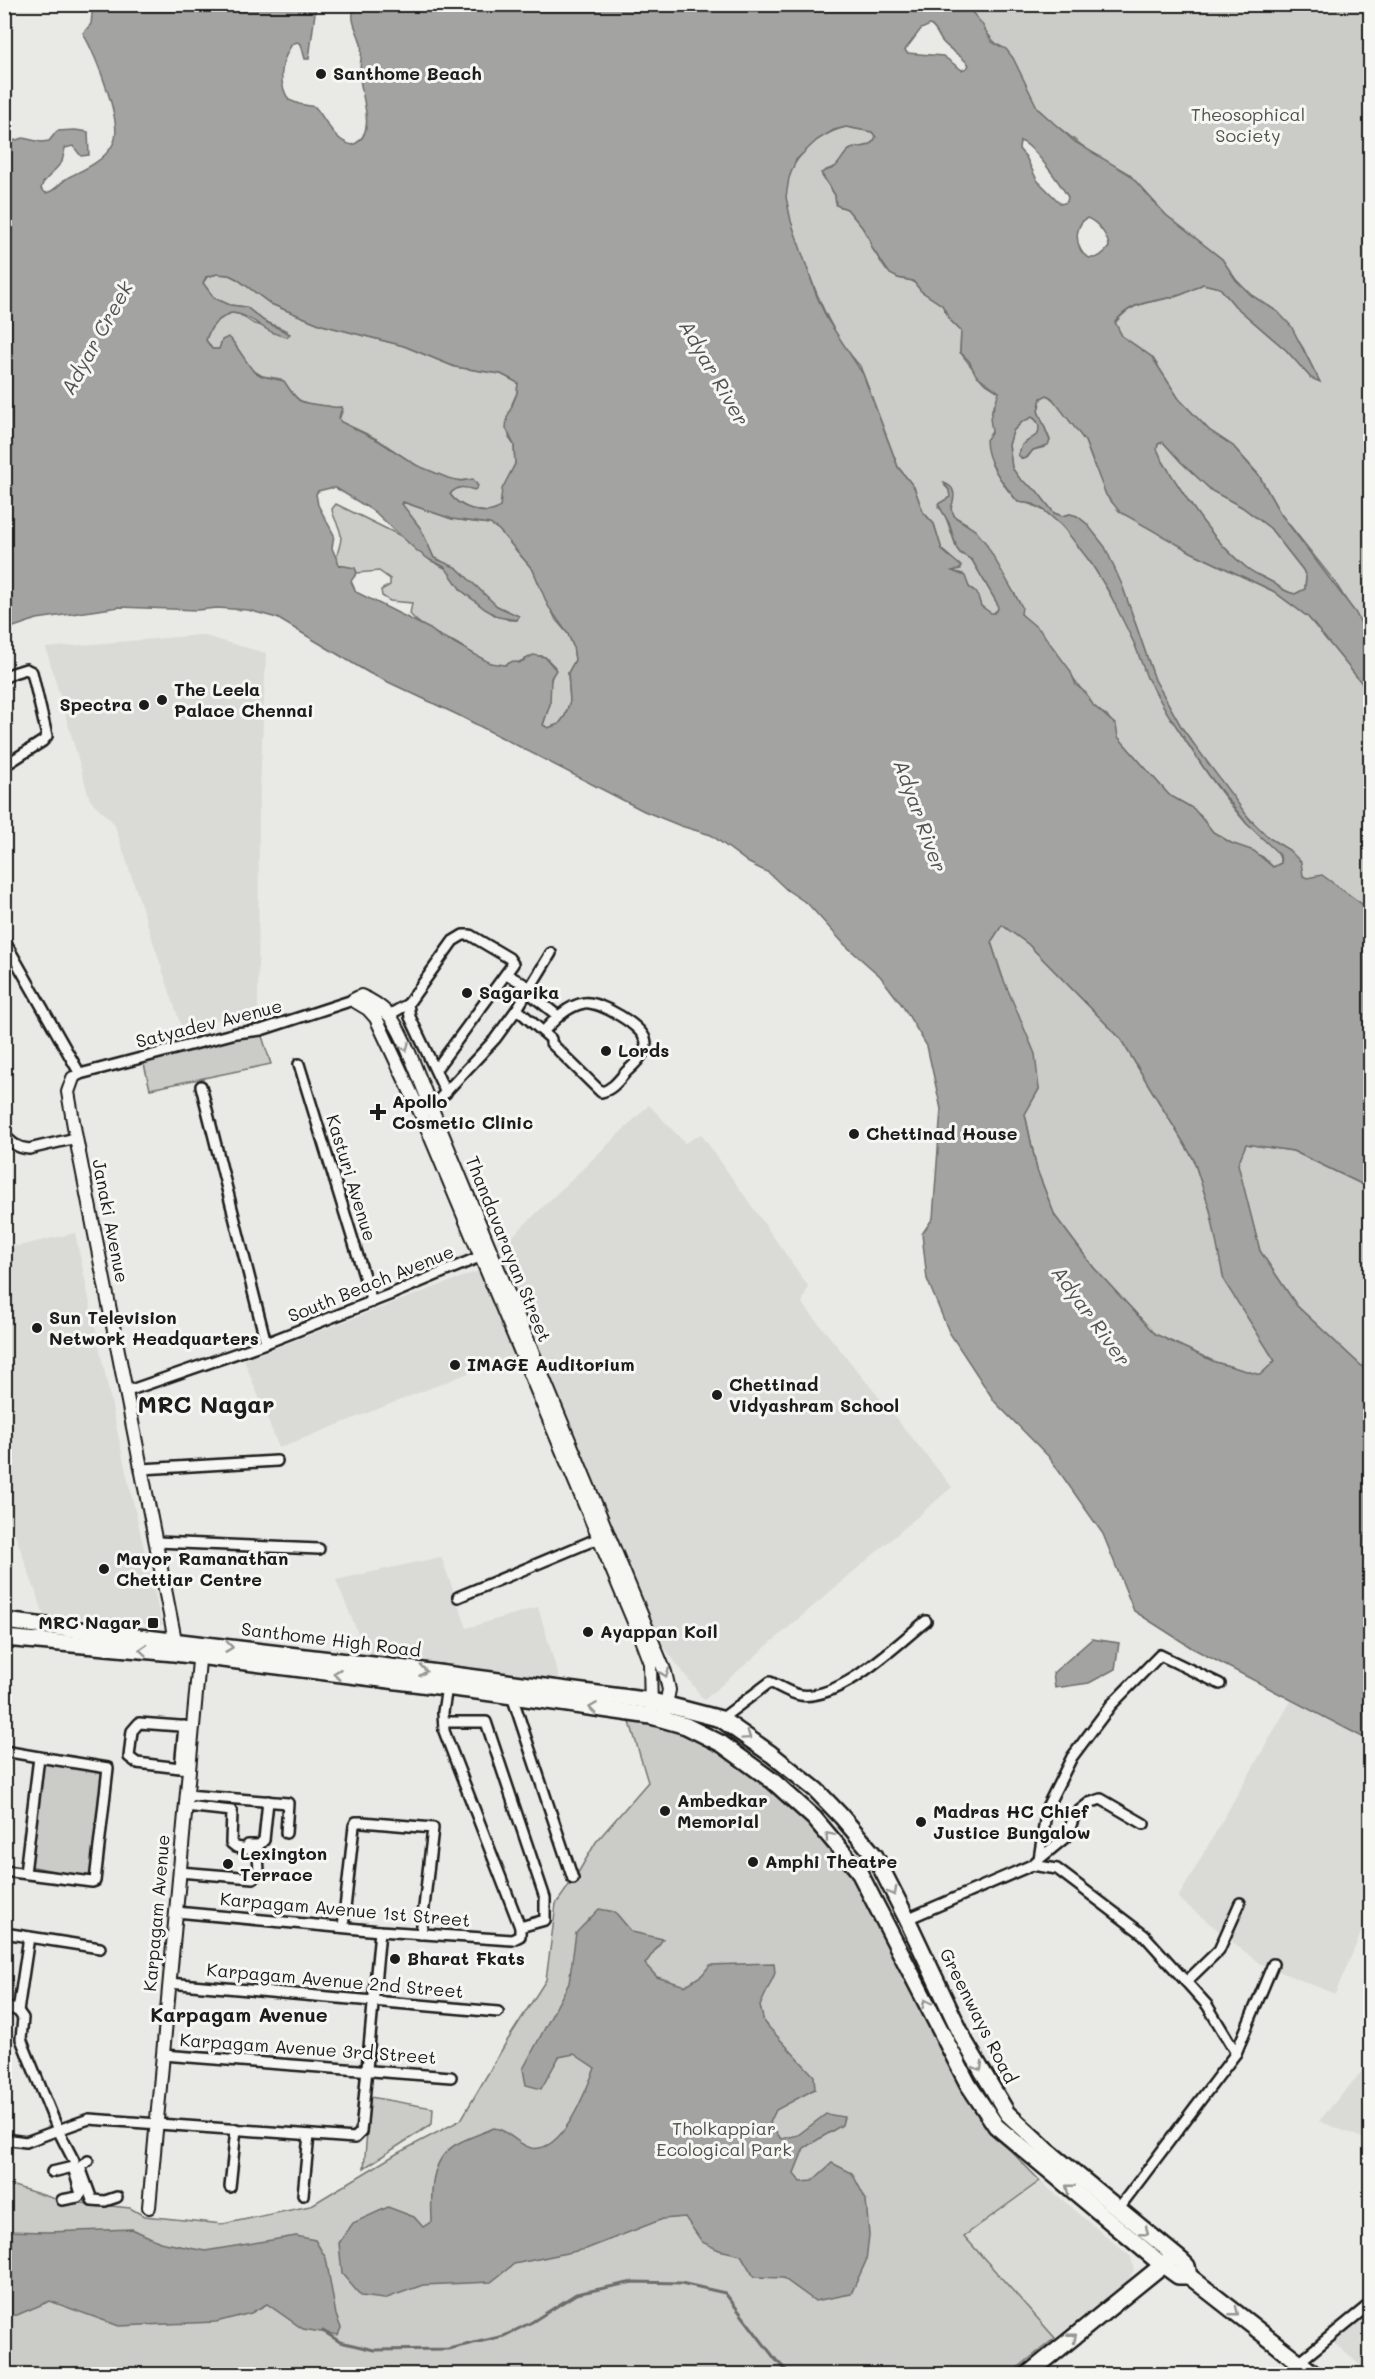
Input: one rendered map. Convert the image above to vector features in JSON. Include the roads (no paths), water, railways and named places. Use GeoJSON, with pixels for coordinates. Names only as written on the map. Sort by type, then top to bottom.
{"type":"FeatureCollection","features":[{"type":"Feature","properties":{"kind":"main road","name":"Santhome High Road"},"geometry":{"type":"LineString","coordinates":[[4,1621],[174,1647],[658,1710]]}},
{"type":"Feature","properties":{"kind":"main road","name":"Santhome High Road"},"geometry":{"type":"LineString","coordinates":[[4,1638],[174,1647]]}},
{"type":"Feature","properties":{"kind":"main road","name":"Santhome High Road"},"geometry":{"type":"LineString","coordinates":[[200,1650],[512,1696],[658,1710]]}},
{"type":"Feature","properties":{"kind":"main road","name":"Greenways Road"},"geometry":{"type":"LineString","coordinates":[[658,1710],[721,1719],[771,1754],[816,1790],[841,1816],[875,1856],[965,2042],[1007,2113],[1118,2210],[1169,2260]]}},
{"type":"Feature","properties":{"kind":"main road","name":"Greenways Road"},"geometry":{"type":"LineString","coordinates":[[658,1710],[722,1744],[774,1782],[814,1818],[858,1870],[968,2084],[996,2126],[1169,2260]]}},
{"type":"Feature","properties":{"kind":"main road"},"geometry":{"type":"LineString","coordinates":[[1028,2374],[1169,2260],[1178,2276],[1190,2276],[1314,2374]]}},
{"type":"Feature","properties":{"kind":"street"},"geometry":{"type":"LineString","coordinates":[[4,678],[26,669],[32,672],[47,736],[43,741],[4,766]]}},
{"type":"Feature","properties":{"kind":"street"},"geometry":{"type":"LineString","coordinates":[[389,1015],[408,1004],[453,941],[463,935],[470,935],[509,958],[513,964],[436,1069]]}},
{"type":"Feature","properties":{"kind":"street"},"geometry":{"type":"LineString","coordinates":[[4,940],[76,1076]]}},
{"type":"Feature","properties":{"kind":"street"},"geometry":{"type":"LineString","coordinates":[[427,1112],[495,1039],[518,1009],[551,953]]}},
{"type":"Feature","properties":{"kind":"street"},"geometry":{"type":"LineString","coordinates":[[506,974],[530,990],[558,1016]]}},
{"type":"Feature","properties":{"kind":"street","name":"Thandavarayan Street"},"geometry":{"type":"LineString","coordinates":[[353,1000],[361,996],[367,998],[389,1015],[397,1028],[427,1112],[556,1424],[665,1672],[669,1690],[658,1710]]}},
{"type":"Feature","properties":{"kind":"street","name":"Satyadev Avenue"},"geometry":{"type":"LineString","coordinates":[[76,1076],[236,1033],[261,1030],[353,1000]]}},
{"type":"Feature","properties":{"kind":"street","name":"Thandavarayan Street"},"geometry":{"type":"LineString","coordinates":[[353,1000],[368,1009],[376,1018],[427,1112]]}},
{"type":"Feature","properties":{"kind":"street"},"geometry":{"type":"LineString","coordinates":[[518,1009],[601,1092],[609,1089],[638,1060],[646,1045],[644,1034],[631,1023],[600,1005],[585,1003],[558,1016],[543,1032]]}},
{"type":"Feature","properties":{"kind":"street"},"geometry":{"type":"LineString","coordinates":[[408,1004],[411,1017],[446,1093]]}},
{"type":"Feature","properties":{"kind":"street","name":"Kasturi Avenue"},"geometry":{"type":"LineString","coordinates":[[299,1064],[372,1302]]}},
{"type":"Feature","properties":{"kind":"street","name":"Janaki Avenue"},"geometry":{"type":"LineString","coordinates":[[76,1076],[68,1092],[125,1392],[157,1542],[174,1647]]}},
{"type":"Feature","properties":{"kind":"street"},"geometry":{"type":"LineString","coordinates":[[201,1086],[266,1343]]}},
{"type":"Feature","properties":{"kind":"street"},"geometry":{"type":"LineString","coordinates":[[4,1135],[16,1147],[22,1149],[76,1138]]}},
{"type":"Feature","properties":{"kind":"street","name":"South Beach Avenue"},"geometry":{"type":"LineString","coordinates":[[125,1392],[266,1343],[372,1302],[485,1253]]}},
{"type":"Feature","properties":{"kind":"street","name":"Thandavarayan Street"},"geometry":{"type":"LineString","coordinates":[[556,1424],[650,1663],[658,1710]]}},
{"type":"Feature","properties":{"kind":"street"},"geometry":{"type":"LineString","coordinates":[[142,1469],[277,1461]]}},
{"type":"Feature","properties":{"kind":"street"},"geometry":{"type":"LineString","coordinates":[[458,1597],[599,1538]]}},
{"type":"Feature","properties":{"kind":"street"},"geometry":{"type":"LineString","coordinates":[[157,1542],[319,1549]]}},
{"type":"Feature","properties":{"kind":"street"},"geometry":{"type":"LineString","coordinates":[[721,1719],[770,1682],[800,1695],[827,1692],[846,1684],[926,1621]]}},
{"type":"Feature","properties":{"kind":"street","name":"Karpagam Avenue"},"geometry":{"type":"LineString","coordinates":[[149,2207],[186,1801],[184,1769],[200,1650]]}},
{"type":"Feature","properties":{"kind":"street"},"geometry":{"type":"LineString","coordinates":[[1036,1862],[1047,1807],[1072,1757],[1111,1705],[1160,1655],[1220,1684]]}},
{"type":"Feature","properties":{"kind":"street"},"geometry":{"type":"LineString","coordinates":[[444,1722],[486,1722],[545,1898],[545,1920],[520,1927],[444,1731],[444,1722],[447,1687]]}},
{"type":"Feature","properties":{"kind":"street"},"geometry":{"type":"LineString","coordinates":[[512,1696],[573,1880]]}},
{"type":"Feature","properties":{"kind":"street"},"geometry":{"type":"LineString","coordinates":[[184,1769],[137,1763],[129,1757],[132,1731],[139,1723],[189,1727]]}},
{"type":"Feature","properties":{"kind":"street"},"geometry":{"type":"LineString","coordinates":[[4,1751],[107,1767],[110,1771],[96,1880],[92,1882],[4,1871]]}},
{"type":"Feature","properties":{"kind":"street"},"geometry":{"type":"LineString","coordinates":[[25,1874],[39,1757]]}},
{"type":"Feature","properties":{"kind":"street"},"geometry":{"type":"LineString","coordinates":[[186,1801],[240,1799],[288,1803],[286,1833]]}},
{"type":"Feature","properties":{"kind":"street"},"geometry":{"type":"LineString","coordinates":[[240,1799],[236,1840],[240,1844],[259,1845],[264,1840],[268,1802]]}},
{"type":"Feature","properties":{"kind":"street"},"geometry":{"type":"LineString","coordinates":[[907,1919],[1036,1862],[1067,1836],[1075,1814],[1089,1803],[1101,1799],[1144,1824]]}},
{"type":"Feature","properties":{"kind":"street"},"geometry":{"type":"LineString","coordinates":[[179,1872],[253,1878],[259,1873],[258,1851],[236,1847],[231,1843],[234,1814],[232,1812],[186,1801]]}},
{"type":"Feature","properties":{"kind":"street"},"geometry":{"type":"LineString","coordinates":[[343,1927],[356,1822],[433,1828],[421,1934]]}},
{"type":"Feature","properties":{"kind":"street"},"geometry":{"type":"LineString","coordinates":[[1036,1862],[1057,1869],[1144,1935],[1207,2005],[1236,2053]]}},
{"type":"Feature","properties":{"kind":"street"},"geometry":{"type":"LineString","coordinates":[[1186,1982],[1220,1950],[1240,1903]]}},
{"type":"Feature","properties":{"kind":"street","name":"Karpagam Avenue 1st Street"},"geometry":{"type":"LineString","coordinates":[[176,1912],[380,1931],[512,1940],[520,1936],[520,1927]]}},
{"type":"Feature","properties":{"kind":"street"},"geometry":{"type":"LineString","coordinates":[[4,2139],[26,2142],[89,2119],[351,2138],[359,2136],[368,2070],[380,1931]]}},
{"type":"Feature","properties":{"kind":"street"},"geometry":{"type":"LineString","coordinates":[[4,1933],[100,1948]]}},
{"type":"Feature","properties":{"kind":"street"},"geometry":{"type":"LineString","coordinates":[[29,1937],[18,2011],[22,2018],[21,2039],[58,2130],[79,2163],[92,2200],[105,2201],[117,2197]]}},
{"type":"Feature","properties":{"kind":"street"},"geometry":{"type":"LineString","coordinates":[[1118,2210],[1236,2053],[1273,1964]]}},
{"type":"Feature","properties":{"kind":"street","name":"Karpagam Avenue 2nd Street"},"geometry":{"type":"LineString","coordinates":[[169,1983],[498,2012]]}},
{"type":"Feature","properties":{"kind":"street"},"geometry":{"type":"LineString","coordinates":[[4,2006],[18,2011]]}},
{"type":"Feature","properties":{"kind":"street","name":"Karpagam Avenue 3rd Street"},"geometry":{"type":"LineString","coordinates":[[163,2055],[451,2077]]}},
{"type":"Feature","properties":{"kind":"street"},"geometry":{"type":"LineString","coordinates":[[230,2187],[236,2129]]}},
{"type":"Feature","properties":{"kind":"street"},"geometry":{"type":"LineString","coordinates":[[303,2195],[309,2135]]}},
{"type":"Feature","properties":{"kind":"street"},"geometry":{"type":"LineString","coordinates":[[52,2172],[79,2163]]}},
{"type":"Feature","properties":{"kind":"street"},"geometry":{"type":"LineString","coordinates":[[62,2200],[78,2197],[81,2194],[79,2163]]}},
{"type":"Feature","properties":{"kind":"street"},"geometry":{"type":"LineString","coordinates":[[1299,2362],[1371,2304]]}},
{"type":"Feature","properties":{"kind":"water","name":"Adyar River"},"geometry":{"type":"Polygon","coordinates":[[[93,5],[316,5],[309,59],[305,59],[301,44],[297,42],[292,44],[283,64],[283,86],[289,100],[315,107],[336,135],[346,143],[353,145],[361,139],[366,124],[360,77],[361,48],[353,22],[354,5],[966,5],[982,24],[992,42],[1006,49],[1013,58],[1038,109],[1075,142],[1129,174],[1166,215],[1222,259],[1236,280],[1251,295],[1278,312],[1291,326],[1320,382],[1311,378],[1286,350],[1235,306],[1220,288],[1203,284],[1180,295],[1143,303],[1129,310],[1115,322],[1122,336],[1152,357],[1179,399],[1209,430],[1233,446],[1259,476],[1280,513],[1355,612],[1370,640],[1370,693],[1308,617],[1273,591],[1191,552],[1120,512],[1106,495],[1085,441],[1052,398],[1047,395],[1041,398],[1038,411],[1050,441],[1048,445],[1033,450],[1023,459],[1018,455],[1022,445],[1038,434],[1038,424],[1032,417],[1022,422],[1013,431],[1009,445],[1012,468],[1020,479],[1037,491],[1054,513],[1062,516],[1070,514],[1077,516],[1087,524],[1105,547],[1122,585],[1155,680],[1182,728],[1251,821],[1301,862],[1303,876],[1307,878],[1322,875],[1370,910],[1370,1188],[1293,1151],[1246,1144],[1238,1164],[1260,1251],[1297,1306],[1370,1374],[1370,1741],[1192,1648],[1134,1611],[1103,1534],[1049,1457],[995,1402],[949,1332],[927,1279],[922,1234],[933,1218],[941,1109],[927,1046],[902,1005],[880,976],[845,945],[808,904],[787,890],[769,873],[749,863],[711,835],[644,811],[458,715],[369,673],[277,618],[248,610],[119,607],[37,619],[5,630],[4,252],[12,232],[5,224],[5,143],[23,138],[41,142],[49,141],[57,131],[88,132],[89,155],[81,156],[73,146],[65,148],[62,162],[43,183],[41,189],[46,193],[99,160],[113,144],[116,134],[112,105],[83,33],[91,24],[93,5]],[[930,25],[921,29],[905,50],[907,53],[943,56],[962,70],[969,65],[940,39],[930,25]],[[846,127],[834,130],[817,140],[796,160],[789,178],[786,197],[791,221],[816,294],[827,319],[863,374],[898,467],[914,487],[923,512],[934,524],[942,550],[961,566],[961,569],[952,571],[965,576],[969,587],[977,593],[981,606],[991,613],[998,609],[997,603],[972,560],[957,549],[949,523],[938,504],[950,497],[949,490],[944,483],[953,491],[951,509],[955,517],[975,530],[985,542],[1022,607],[1021,614],[1040,630],[1070,670],[1076,685],[1086,693],[1093,705],[1116,725],[1118,737],[1169,795],[1194,809],[1213,832],[1231,843],[1254,851],[1273,867],[1281,863],[1280,855],[1247,824],[1208,774],[1168,714],[1147,678],[1135,645],[1109,592],[1091,563],[1063,527],[1044,510],[1033,504],[1018,502],[992,465],[986,440],[992,432],[990,418],[999,392],[976,375],[969,361],[960,352],[961,331],[951,321],[942,305],[921,291],[913,281],[890,274],[872,248],[862,227],[847,209],[836,205],[835,195],[821,173],[835,167],[849,150],[871,144],[876,137],[872,132],[846,127]],[[1020,141],[1019,149],[1026,157],[1037,180],[1061,204],[1067,202],[1068,197],[1046,165],[1032,149],[1020,141]],[[1087,218],[1081,224],[1078,232],[1080,249],[1085,255],[1092,258],[1100,256],[1109,247],[1102,230],[1087,218]],[[217,274],[206,277],[203,283],[214,298],[230,305],[246,307],[264,321],[290,334],[287,337],[280,335],[245,316],[231,313],[218,320],[212,327],[206,340],[212,349],[219,349],[222,340],[228,337],[253,371],[262,376],[284,381],[297,399],[311,404],[342,407],[339,418],[341,422],[379,441],[416,465],[448,478],[461,481],[473,479],[478,486],[475,490],[462,487],[450,494],[459,503],[481,511],[500,507],[502,489],[515,464],[514,445],[506,428],[518,383],[501,374],[455,367],[404,346],[322,325],[271,304],[229,275],[217,274]],[[1163,442],[1158,444],[1157,449],[1200,518],[1234,557],[1250,570],[1287,591],[1295,594],[1305,589],[1306,577],[1303,570],[1270,528],[1242,507],[1212,491],[1163,442]],[[336,488],[318,491],[316,494],[318,505],[334,535],[332,548],[339,565],[355,568],[357,573],[351,581],[356,592],[430,629],[443,639],[451,641],[490,663],[505,665],[513,661],[519,663],[533,655],[545,657],[556,670],[551,678],[550,704],[543,725],[548,728],[559,724],[565,716],[570,701],[568,673],[575,660],[573,646],[568,634],[548,606],[533,570],[499,530],[490,524],[452,519],[403,502],[402,504],[421,529],[434,558],[457,568],[497,606],[519,616],[517,620],[498,617],[485,609],[461,590],[445,567],[416,550],[375,512],[336,488]],[[1002,925],[991,942],[1002,976],[1035,1054],[1039,1089],[1025,1114],[1037,1170],[1055,1216],[1094,1268],[1155,1334],[1215,1362],[1260,1375],[1275,1361],[1224,1281],[1210,1210],[1193,1158],[1120,1038],[1028,944],[1002,925]]]}},
{"type":"Feature","properties":{"kind":"water"},"geometry":{"type":"Polygon","coordinates":[[[1092,1639],[1119,1643],[1115,1669],[1089,1683],[1055,1688],[1053,1673],[1092,1639]]]}},
{"type":"Feature","properties":{"kind":"water"},"geometry":{"type":"Polygon","coordinates":[[[599,1909],[615,1912],[632,1932],[663,1939],[645,1964],[657,1977],[685,1986],[702,1975],[710,1965],[774,1963],[775,1973],[760,2006],[764,2022],[814,2076],[815,2089],[776,2110],[770,2123],[781,2139],[798,2135],[826,2114],[844,2117],[842,2125],[804,2148],[794,2173],[800,2182],[812,2181],[832,2163],[852,2173],[866,2200],[869,2235],[866,2261],[851,2294],[815,2301],[783,2278],[754,2277],[741,2255],[719,2250],[702,2242],[685,2217],[663,2219],[586,2249],[514,2264],[491,2282],[423,2285],[384,2299],[361,2296],[342,2274],[339,2243],[353,2223],[388,2207],[414,2217],[423,2227],[432,2221],[432,2190],[436,2169],[440,2160],[455,2145],[494,2128],[531,2148],[543,2147],[563,2132],[579,2105],[595,2068],[574,2054],[559,2057],[541,2089],[526,2085],[523,2069],[569,1983],[576,1933],[599,1909]]]}},
{"type":"Feature","properties":{"kind":"water"},"geometry":{"type":"Polygon","coordinates":[[[132,2229],[160,2242],[205,2251],[296,2236],[315,2240],[326,2258],[336,2315],[341,2328],[338,2335],[303,2329],[267,2304],[251,2313],[216,2322],[119,2326],[50,2301],[17,2315],[5,2316],[5,2231],[132,2229]]]}},
{"type":"Feature","properties":{"kind":"waterway","name":"Adyar Creek"},"geometry":{"type":"LineString","coordinates":[[323,2331],[340,2342],[374,2350],[448,2349],[504,2336],[532,2322],[576,2294],[633,2282],[681,2283],[725,2293],[776,2360],[790,2374]]}},
{"type":"Feature","properties":{"kind":"place","name":"Santhome Beach"},"geometry":{"type":"Point","coordinates":[321,74]}},
{"type":"Feature","properties":{"kind":"place","name":"The Leela Palace Chennai"},"geometry":{"type":"Point","coordinates":[162,700]}},
{"type":"Feature","properties":{"kind":"place","name":"Spectra"},"geometry":{"type":"Point","coordinates":[144,705]}},
{"type":"Feature","properties":{"kind":"place","name":"Sagarika"},"geometry":{"type":"Point","coordinates":[467,993]}},
{"type":"Feature","properties":{"kind":"place","name":"Lords"},"geometry":{"type":"Point","coordinates":[606,1051]}},
{"type":"Feature","properties":{"kind":"place","name":"Apollo Cosmetic Clinic"},"geometry":{"type":"Point","coordinates":[378,1112]}},
{"type":"Feature","properties":{"kind":"place","name":"Chettinad House"},"geometry":{"type":"Point","coordinates":[854,1134]}},
{"type":"Feature","properties":{"kind":"place","name":"Sun Television Network Headquarters"},"geometry":{"type":"Point","coordinates":[37,1328]}},
{"type":"Feature","properties":{"kind":"place","name":"IMAGE Auditorium"},"geometry":{"type":"Point","coordinates":[455,1365]}},
{"type":"Feature","properties":{"kind":"place","name":"Chettinad Vidyashram School"},"geometry":{"type":"Point","coordinates":[717,1395]}},
{"type":"Feature","properties":{"kind":"place","name":"Mayor Ramanathan Chettiar Centre"},"geometry":{"type":"Point","coordinates":[104,1569]}},
{"type":"Feature","properties":{"kind":"place","name":"MRC Nagar"},"geometry":{"type":"Point","coordinates":[153,1623]}},
{"type":"Feature","properties":{"kind":"place","name":"Ayappan Koil"},"geometry":{"type":"Point","coordinates":[588,1632]}},
{"type":"Feature","properties":{"kind":"place","name":"Ambedkar Memorial"},"geometry":{"type":"Point","coordinates":[665,1811]}},
{"type":"Feature","properties":{"kind":"place","name":"Madras HC Chief Justice Bungalow"},"geometry":{"type":"Point","coordinates":[921,1822]}},
{"type":"Feature","properties":{"kind":"place","name":"Amphi Theatre"},"geometry":{"type":"Point","coordinates":[753,1862]}},
{"type":"Feature","properties":{"kind":"place","name":"Lexington Terrace"},"geometry":{"type":"Point","coordinates":[228,1864]}},
{"type":"Feature","properties":{"kind":"place","name":"Bharat Fkats"},"geometry":{"type":"Point","coordinates":[395,1959]}},
{"type":"Feature","properties":{"kind":"district","name":"MRC Nagar"},"geometry":{"type":"Point","coordinates":[206,1405]}},
{"type":"Feature","properties":{"kind":"district","name":"Karpagam Avenue"},"geometry":{"type":"Point","coordinates":[239,2015]}},
{"type":"Feature","properties":{"kind":"park label","name":"Theosophical Society"},"geometry":{"type":"Point","coordinates":[1248,125]}},
{"type":"Feature","properties":{"kind":"park label","name":"Tholkappiar Ecological Park"},"geometry":{"type":"Point","coordinates":[724,2139]}}]}
